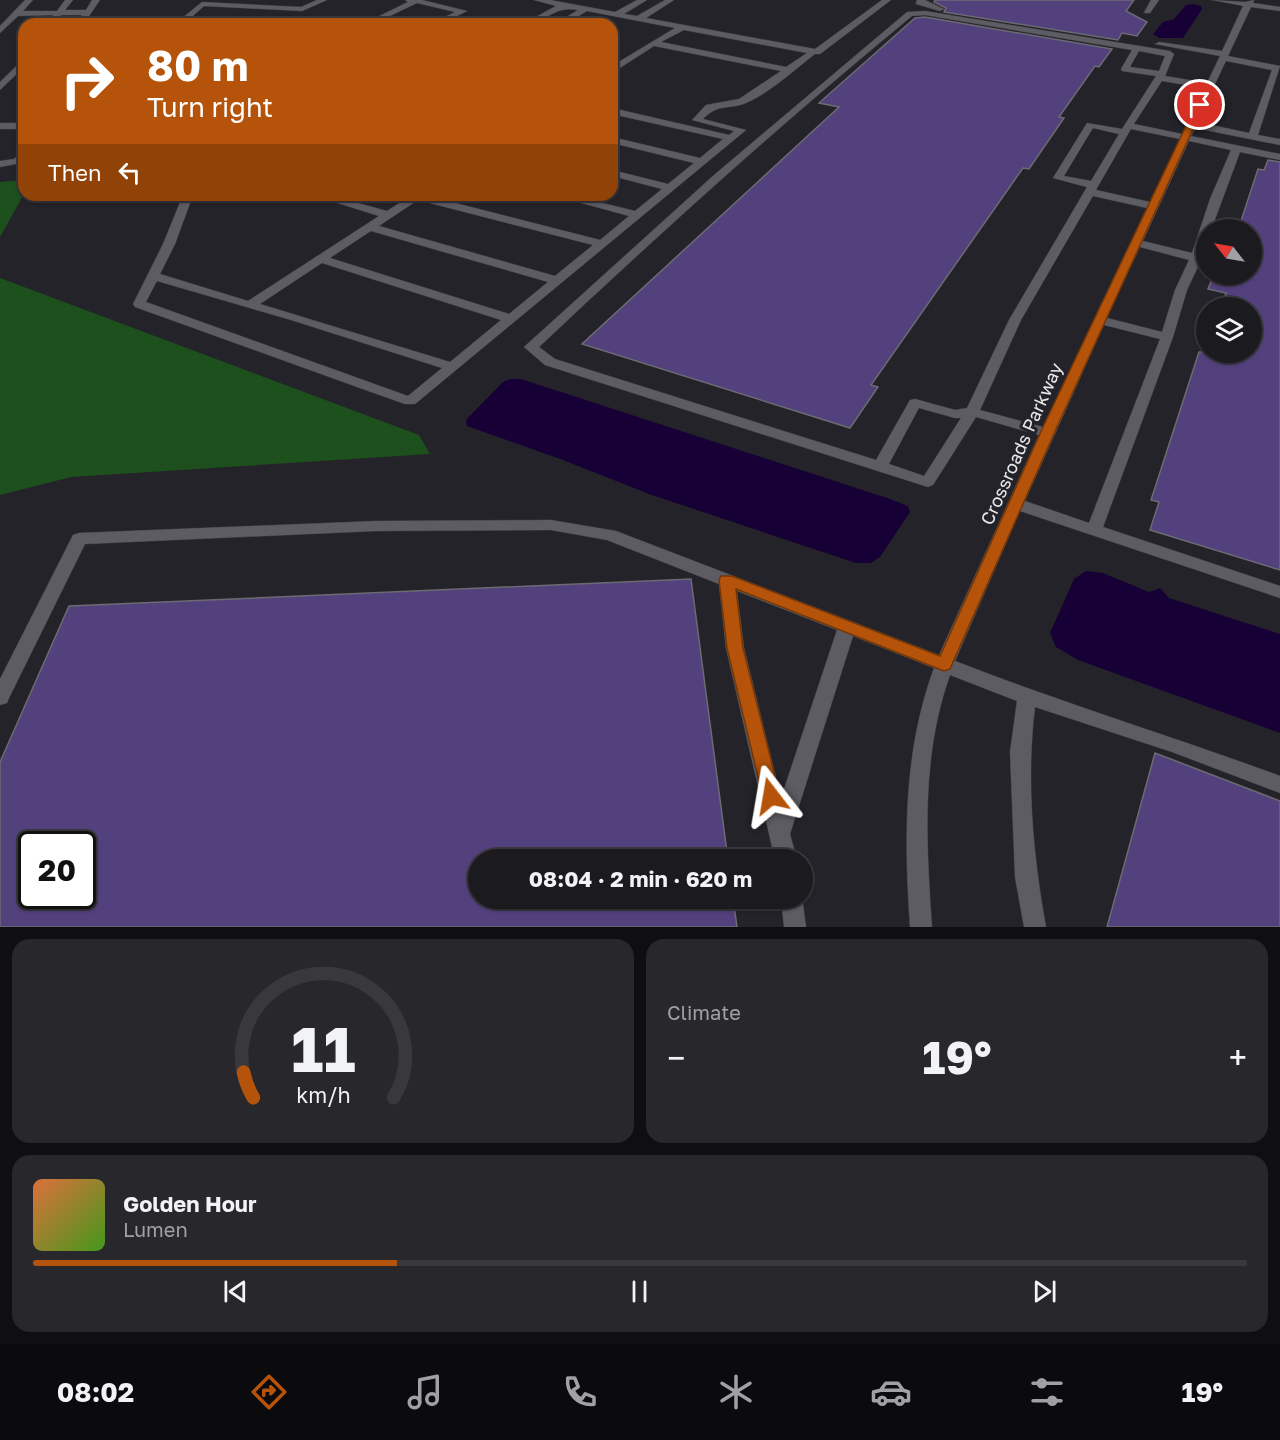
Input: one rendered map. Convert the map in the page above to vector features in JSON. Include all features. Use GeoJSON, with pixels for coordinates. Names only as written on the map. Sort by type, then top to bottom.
{"type":"FeatureCollection","features":[{"type":"Feature","properties":{"kind":"street"},"geometry":{"type":"LineString","coordinates":[[0,31],[29,0]]}},
{"type":"Feature","properties":{"kind":"street"},"geometry":{"type":"LineString","coordinates":[[55,18],[69,0]]}},
{"type":"Feature","properties":{"kind":"street"},"geometry":{"type":"LineString","coordinates":[[84,18],[96,0]]}},
{"type":"Feature","properties":{"kind":"street"},"geometry":{"type":"LineString","coordinates":[[186,18],[202,4],[302,9],[323,0]]}},
{"type":"Feature","properties":{"kind":"street"},"geometry":{"type":"LineString","coordinates":[[538,0],[813,52],[818,52],[887,0]]}},
{"type":"Feature","properties":{"kind":"street"},"geometry":{"type":"LineString","coordinates":[[616,15],[643,0]]}},
{"type":"Feature","properties":{"kind":"street"},"geometry":{"type":"LineString","coordinates":[[638,19],[670,0]]}},
{"type":"Feature","properties":{"kind":"street"},"geometry":{"type":"LineString","coordinates":[[921,0],[919,2],[930,7],[1224,56],[1279,68],[1253,136]]}},
{"type":"Feature","properties":{"kind":"street"},"geometry":{"type":"LineString","coordinates":[[1147,11],[1155,0]]}},
{"type":"Feature","properties":{"kind":"street"},"geometry":{"type":"LineString","coordinates":[[1216,0],[1249,2],[1280,9]]}},
{"type":"Feature","properties":{"kind":"street"},"geometry":{"type":"LineString","coordinates":[[1274,0],[1280,1]]}},
{"type":"Feature","properties":{"kind":"street"},"geometry":{"type":"LineString","coordinates":[[379,18],[413,1],[463,11],[448,18]]}},
{"type":"Feature","properties":{"kind":"street","name":"Crossroads Parkway"},"geometry":{"type":"LineString","coordinates":[[921,927],[915,848],[917,763],[933,697],[944,664],[1047,433],[1249,2]]}},
{"type":"Feature","properties":{"kind":"street"},"geometry":{"type":"LineString","coordinates":[[538,18],[563,5]]}},
{"type":"Feature","properties":{"kind":"street"},"geometry":{"type":"LineString","coordinates":[[569,18],[585,9]]}},
{"type":"Feature","properties":{"kind":"street"},"geometry":{"type":"LineString","coordinates":[[16,14],[88,12]]}},
{"type":"Feature","properties":{"kind":"street"},"geometry":{"type":"LineString","coordinates":[[925,13],[1170,54],[1161,76],[1091,189],[1015,320],[972,412],[928,482],[550,362],[531,347],[658,229],[838,72],[910,14],[925,13]]}},
{"type":"Feature","properties":{"kind":"street"},"geometry":{"type":"LineString","coordinates":[[618,65],[683,27]]}},
{"type":"Feature","properties":{"kind":"street"},"geometry":{"type":"LineString","coordinates":[[653,43],[788,70]]}},
{"type":"Feature","properties":{"kind":"street"},"geometry":{"type":"LineString","coordinates":[[1137,48],[1125,69],[1209,86]]}},
{"type":"Feature","properties":{"kind":"street"},"geometry":{"type":"LineString","coordinates":[[186,201],[169,244],[139,304],[234,335],[321,371],[410,402],[741,130],[697,120],[709,107],[742,101],[813,52]]}},
{"type":"Feature","properties":{"kind":"street"},"geometry":{"type":"LineString","coordinates":[[0,87],[18,68]]}},
{"type":"Feature","properties":{"kind":"street"},"geometry":{"type":"LineString","coordinates":[[618,112],[730,138]]}},
{"type":"Feature","properties":{"kind":"street"},"geometry":{"type":"LineString","coordinates":[[1191,124],[1280,142]]}},
{"type":"Feature","properties":{"kind":"street"},"geometry":{"type":"LineString","coordinates":[[1153,206],[1058,178],[1090,125],[1128,129],[1280,157]]}},
{"type":"Feature","properties":{"kind":"street"},"geometry":{"type":"LineString","coordinates":[[0,126],[18,126]]}},
{"type":"Feature","properties":{"kind":"street"},"geometry":{"type":"LineString","coordinates":[[618,141],[702,162]]}},
{"type":"Feature","properties":{"kind":"street"},"geometry":{"type":"LineString","coordinates":[[1209,219],[1236,149]]}},
{"type":"Feature","properties":{"kind":"street"},"geometry":{"type":"LineString","coordinates":[[0,164],[18,160]]}},
{"type":"Feature","properties":{"kind":"street"},"geometry":{"type":"LineString","coordinates":[[618,175],[670,188]]}},
{"type":"Feature","properties":{"kind":"street"},"geometry":{"type":"LineString","coordinates":[[338,201],[388,215]]}},
{"type":"Feature","properties":{"kind":"street"},"geometry":{"type":"LineString","coordinates":[[250,305],[410,201]]}},
{"type":"Feature","properties":{"kind":"street"},"geometry":{"type":"LineString","coordinates":[[437,201],[602,244]]}},
{"type":"Feature","properties":{"kind":"street"},"geometry":{"type":"LineString","coordinates":[[581,201],[638,215]]}},
{"type":"Feature","properties":{"kind":"street"},"geometry":{"type":"LineString","coordinates":[[370,226],[558,281]]}},
{"type":"Feature","properties":{"kind":"street"},"geometry":{"type":"LineString","coordinates":[[1094,530],[1167,337],[1181,290],[1196,258],[1136,243]]}},
{"type":"Feature","properties":{"kind":"street"},"geometry":{"type":"LineString","coordinates":[[321,259],[512,319]]}},
{"type":"Feature","properties":{"kind":"street"},"geometry":{"type":"LineString","coordinates":[[153,276],[296,317],[453,367]]}},
{"type":"Feature","properties":{"kind":"street"},"geometry":{"type":"LineString","coordinates":[[1100,320],[1167,337]]}},
{"type":"Feature","properties":{"kind":"street"},"geometry":{"type":"LineString","coordinates":[[880,467],[915,403],[955,414],[972,412],[1047,433]]}},
{"type":"Feature","properties":{"kind":"street"},"geometry":{"type":"LineString","coordinates":[[1016,504],[1280,592]]}},
{"type":"Feature","properties":{"kind":"street"},"geometry":{"type":"LineString","coordinates":[[0,698],[79,539],[376,526],[550,525],[610,535],[1027,697],[1178,746],[1280,785]]}},
{"type":"Feature","properties":{"kind":"street"},"geometry":{"type":"LineString","coordinates":[[727,580],[735,648],[783,849]]}},
{"type":"Feature","properties":{"kind":"street"},"geometry":{"type":"LineString","coordinates":[[780,834],[846,626]]}},
{"type":"Feature","properties":{"kind":"street"},"geometry":{"type":"LineString","coordinates":[[1027,697],[1020,752],[1026,877],[1035,927]]}},
{"type":"Feature","properties":{"kind":"street"},"geometry":{"type":"LineString","coordinates":[[793,909],[795,927]]}},
{"type":"Feature","properties":{"kind":"green space"},"geometry":{"type":"Polygon","coordinates":[[[18,180],[18,201],[20,201],[0,237],[0,182],[18,180]]]}},
{"type":"Feature","properties":{"kind":"green space"},"geometry":{"type":"Polygon","coordinates":[[[0,278],[419,435],[430,454],[71,477],[0,495],[0,278]]]}},
{"type":"Feature","properties":{"kind":"shaded area"},"geometry":{"type":"Polygon","coordinates":[[[1186,5],[1201,6],[1202,9],[1183,38],[1159,38],[1153,34],[1163,22],[1174,19],[1186,5]]]}},
{"type":"Feature","properties":{"kind":"shaded area"},"geometry":{"type":"Polygon","coordinates":[[[510,379],[521,379],[890,499],[908,506],[910,512],[880,557],[871,563],[856,563],[649,494],[467,426],[466,420],[503,382],[510,379]]]}},
{"type":"Feature","properties":{"kind":"shaded area"},"geometry":{"type":"Polygon","coordinates":[[[1086,571],[1103,573],[1149,592],[1160,588],[1169,598],[1280,634],[1280,733],[1078,660],[1056,647],[1050,633],[1074,579],[1086,571]]]}},
{"type":"Feature","properties":{"kind":"building"},"geometry":{"type":"Polygon","coordinates":[[[935,0],[1134,0],[1126,11],[1147,22],[1137,36],[1122,33],[1118,40],[944,12],[946,8],[934,2],[935,0]]]}},
{"type":"Feature","properties":{"kind":"building"},"geometry":{"type":"Polygon","coordinates":[[[925,17],[1112,49],[1099,67],[1095,66],[1059,117],[1064,118],[1029,169],[1023,168],[871,385],[878,387],[850,428],[582,344],[839,107],[819,103],[915,18],[925,17]]]}},
{"type":"Feature","properties":{"kind":"building"},"geometry":{"type":"Polygon","coordinates":[[[1268,160],[1280,162],[1280,570],[1150,530],[1159,502],[1151,500],[1196,361],[1262,363],[1262,297],[1225,297],[1226,293],[1208,289],[1210,285],[1262,285],[1262,219],[1242,219],[1258,169],[1264,170],[1268,160]]]}},
{"type":"Feature","properties":{"kind":"building"},"geometry":{"type":"Polygon","coordinates":[[[691,579],[727,849],[468,849],[468,909],[735,909],[737,927],[0,927],[0,762],[69,606],[691,579]]]}},
{"type":"Feature","properties":{"kind":"building"},"geometry":{"type":"Polygon","coordinates":[[[1155,753],[1280,801],[1280,927],[1107,927],[1155,753]]]}},
{"type":"Feature","properties":{"kind":"route"},"geometry":{"type":"LineString","coordinates":[[771,796],[735,648],[727,580],[944,664],[1050,427],[1200,105]]}}]}
